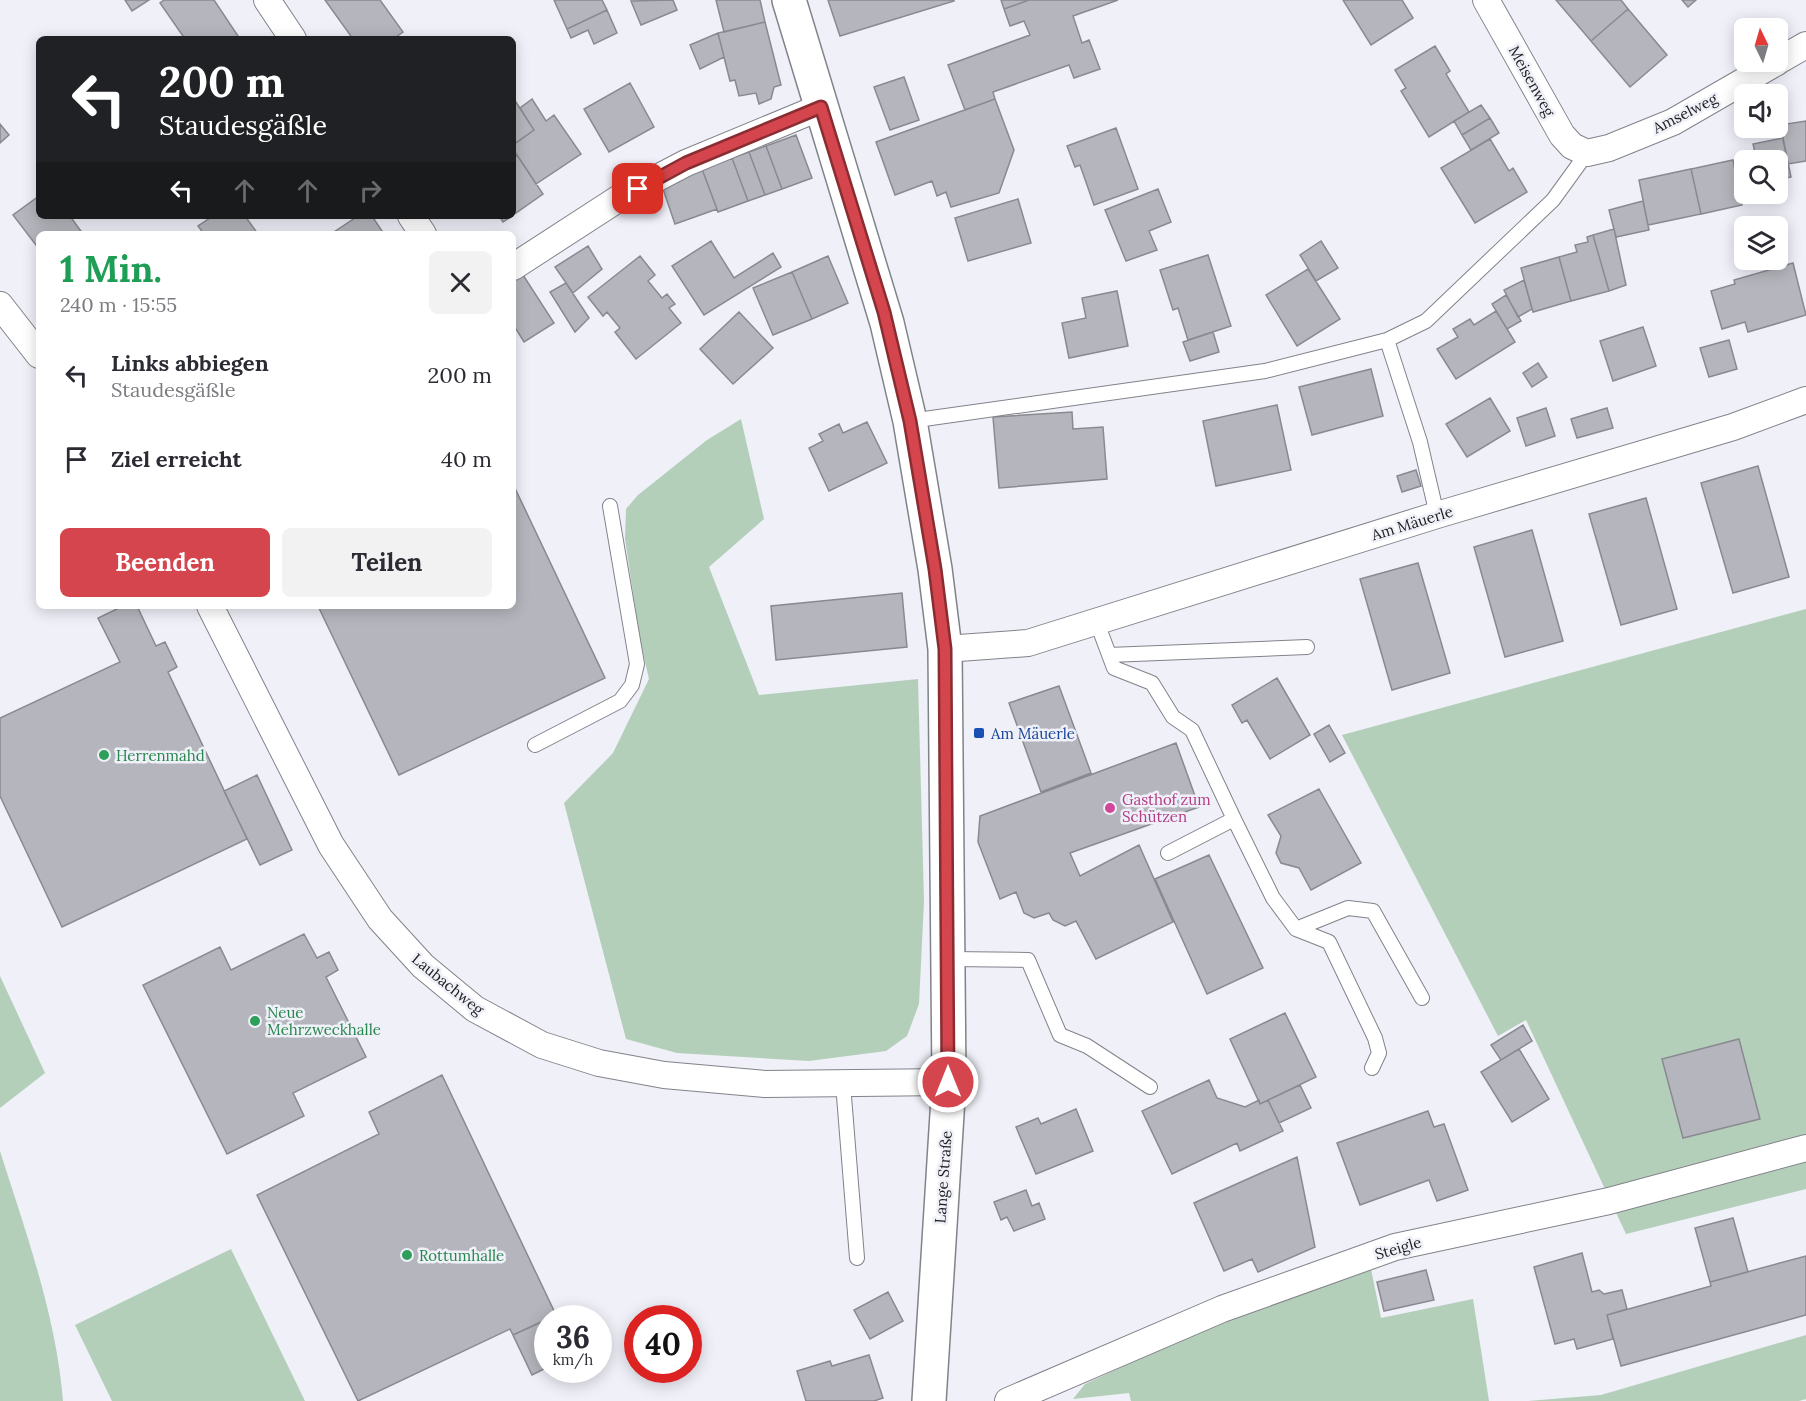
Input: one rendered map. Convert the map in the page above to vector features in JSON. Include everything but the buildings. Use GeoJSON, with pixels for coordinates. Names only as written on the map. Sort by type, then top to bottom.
{"type":"FeatureCollection","features":[{"type":"Feature","properties":{"kind":"street"},"geometry":{"type":"LineString","coordinates":[[267,0],[291,36]]}},
{"type":"Feature","properties":{"kind":"street","name":"Lange Straße"},"geometry":{"type":"LineString","coordinates":[[789,0],[881,300],[910,421],[935,569],[945,649],[949,959],[948,1082],[929,1401]]}},
{"type":"Feature","properties":{"kind":"street","name":"Meisenweg"},"geometry":{"type":"LineString","coordinates":[[1486,0],[1562,135],[1572,146],[1587,153]]}},
{"type":"Feature","properties":{"kind":"street","name":"Amselweg"},"geometry":{"type":"LineString","coordinates":[[1788,56],[1806,45]]}},
{"type":"Feature","properties":{"kind":"street","name":"Amselweg"},"geometry":{"type":"LineString","coordinates":[[1587,153],[1609,148],[1673,122],[1760,72]]}},
{"type":"Feature","properties":{"kind":"street"},"geometry":{"type":"LineString","coordinates":[[516,265],[621,197],[677,168],[821,107]]}},
{"type":"Feature","properties":{"kind":"street"},"geometry":{"type":"LineString","coordinates":[[0,305],[36,351]]}},
{"type":"Feature","properties":{"kind":"street","name":"Am Mäuerle"},"geometry":{"type":"LineString","coordinates":[[945,649],[1028,642],[1437,515],[1732,427],[1806,400]]}},
{"type":"Feature","properties":{"kind":"street","name":"Laubachweg"},"geometry":{"type":"LineString","coordinates":[[212,609],[331,845],[380,919],[423,966],[475,1009],[542,1045],[599,1063],[664,1075],[765,1084],[948,1082]]}},
{"type":"Feature","properties":{"kind":"street","name":"Steigle"},"geometry":{"type":"LineString","coordinates":[[1008,1401],[1222,1309],[1395,1247],[1609,1201],[1806,1148]]}},
{"type":"Feature","properties":{"kind":"lane"},"geometry":{"type":"LineString","coordinates":[[910,421],[1265,370],[1387,340],[1426,321],[1553,200],[1587,153]]}},
{"type":"Feature","properties":{"kind":"lane"},"geometry":{"type":"LineString","coordinates":[[1387,340],[1420,442],[1437,515]]}},
{"type":"Feature","properties":{"kind":"lane"},"geometry":{"type":"LineString","coordinates":[[535,746],[620,701],[632,685],[637,664],[610,506]]}},
{"type":"Feature","properties":{"kind":"lane"},"geometry":{"type":"LineString","coordinates":[[1096,620],[1114,668],[1152,682],[1173,717],[1192,730],[1274,898],[1296,929],[1329,942],[1376,1038],[1379,1053],[1372,1068]]}},
{"type":"Feature","properties":{"kind":"lane"},"geometry":{"type":"LineString","coordinates":[[1109,655],[1307,648]]}},
{"type":"Feature","properties":{"kind":"lane"},"geometry":{"type":"LineString","coordinates":[[1168,853],[1234,819]]}},
{"type":"Feature","properties":{"kind":"lane"},"geometry":{"type":"LineString","coordinates":[[1296,929],[1348,908],[1373,911],[1422,998]]}},
{"type":"Feature","properties":{"kind":"lane"},"geometry":{"type":"LineString","coordinates":[[949,959],[1028,960],[1060,1035],[1087,1046],[1150,1087]]}},
{"type":"Feature","properties":{"kind":"lane"},"geometry":{"type":"LineString","coordinates":[[843,1084],[857,1258]]}},
{"type":"Feature","properties":{"kind":"green space"},"geometry":{"type":"Polygon","coordinates":[[[741,419],[764,519],[709,567],[759,695],[918,679],[924,901],[919,1004],[907,1036],[886,1051],[809,1061],[677,1053],[626,1039],[564,803],[613,753],[649,679],[640,640],[625,539],[626,509],[638,495],[707,440],[741,419]]]}},
{"type":"Feature","properties":{"kind":"green space"},"geometry":{"type":"Polygon","coordinates":[[[1806,609],[1806,1189],[1626,1234],[1526,1020],[1498,1036],[1342,735],[1806,609]]]}},
{"type":"Feature","properties":{"kind":"green space"},"geometry":{"type":"Polygon","coordinates":[[[0,976],[45,1073],[0,1108],[0,976]]]}},
{"type":"Feature","properties":{"kind":"green space"},"geometry":{"type":"Polygon","coordinates":[[[0,1151],[39,1274],[54,1337],[63,1401],[0,1401],[0,1151]]]}},
{"type":"Feature","properties":{"kind":"green space"},"geometry":{"type":"Polygon","coordinates":[[[231,1249],[305,1401],[112,1401],[75,1325],[231,1249]]]}},
{"type":"Feature","properties":{"kind":"green space"},"geometry":{"type":"Polygon","coordinates":[[[1371,1269],[1381,1318],[1473,1299],[1489,1401],[1131,1401],[1129,1393],[1073,1399],[1085,1384],[1229,1318],[1371,1269]]]}},
{"type":"Feature","properties":{"kind":"green space"},"geometry":{"type":"Polygon","coordinates":[[[1806,1335],[1806,1399],[1799,1401],[1528,1401],[1601,1395],[1806,1335]]]}},
{"type":"Feature","properties":{"kind":"place","name":"Am Mäuerle"},"geometry":{"type":"Point","coordinates":[979,733]}},
{"type":"Feature","properties":{"kind":"place","name":"Herrenmahd"},"geometry":{"type":"Point","coordinates":[104,755]}},
{"type":"Feature","properties":{"kind":"place","name":"Gasthof zum Schützen"},"geometry":{"type":"Point","coordinates":[1110,808]}},
{"type":"Feature","properties":{"kind":"place","name":"Neue Mehrzweckhalle"},"geometry":{"type":"Point","coordinates":[255,1021]}},
{"type":"Feature","properties":{"kind":"place","name":"Rottumhalle"},"geometry":{"type":"Point","coordinates":[407,1255]}},
{"type":"Feature","properties":{"kind":"route"},"geometry":{"type":"LineString","coordinates":[[638,189],[686,163],[821,107],[884,312],[910,421],[935,569],[945,649],[949,959],[948,1082]]}}]}
